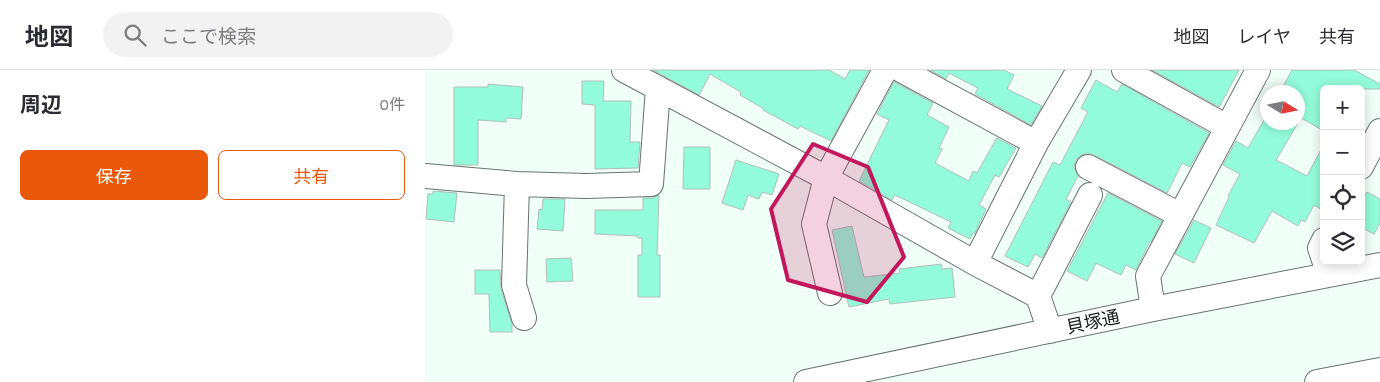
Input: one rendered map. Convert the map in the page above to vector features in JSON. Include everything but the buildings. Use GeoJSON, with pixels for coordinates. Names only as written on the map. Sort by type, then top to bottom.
{"type":"FeatureCollection","features":[{"type":"Feature","properties":{"kind":"street"},"geometry":{"type":"LineString","coordinates":[[830,293],[813,224],[826,178],[885,70]]}},
{"type":"Feature","properties":{"kind":"street"},"geometry":{"type":"LineString","coordinates":[[901,70],[1037,143]]}},
{"type":"Feature","properties":{"kind":"street"},"geometry":{"type":"LineString","coordinates":[[975,263],[1037,143],[1079,70]]}},
{"type":"Feature","properties":{"kind":"street"},"geometry":{"type":"LineString","coordinates":[[1124,70],[1227,127]]}},
{"type":"Feature","properties":{"kind":"street"},"geometry":{"type":"LineString","coordinates":[[1153,309],[1148,276],[1258,70]]}},
{"type":"Feature","properties":{"kind":"street"},"geometry":{"type":"LineString","coordinates":[[632,72],[658,88],[826,178],[975,263],[1038,296],[1050,331]]}},
{"type":"Feature","properties":{"kind":"street"},"geometry":{"type":"LineString","coordinates":[[425,176],[517,184],[586,186],[651,184],[658,88]]}},
{"type":"Feature","properties":{"kind":"street"},"geometry":{"type":"LineString","coordinates":[[1365,159],[1380,131]]}},
{"type":"Feature","properties":{"kind":"street"},"geometry":{"type":"LineString","coordinates":[[1088,166],[1180,215]]}},
{"type":"Feature","properties":{"kind":"street"},"geometry":{"type":"LineString","coordinates":[[517,184],[514,285],[524,318]]}},
{"type":"Feature","properties":{"kind":"street"},"geometry":{"type":"LineString","coordinates":[[1038,296],[1090,195]]}},
{"type":"Feature","properties":{"kind":"street","name":"貝塚通"},"geometry":{"type":"LineString","coordinates":[[806,382],[1153,309],[1326,265]]}},
{"type":"Feature","properties":{"kind":"street","name":"貝塚通"},"geometry":{"type":"LineString","coordinates":[[1365,265],[1380,265]]}},
{"type":"Feature","properties":{"kind":"street"},"geometry":{"type":"LineString","coordinates":[[1317,382],[1380,370]]}},
{"type":"Feature","properties":{"kind":"highlighted area"},"geometry":{"type":"Polygon","coordinates":[[[813,144],[868,167],[904,257],[867,302],[788,280],[771,209],[813,144]]]}}]}
